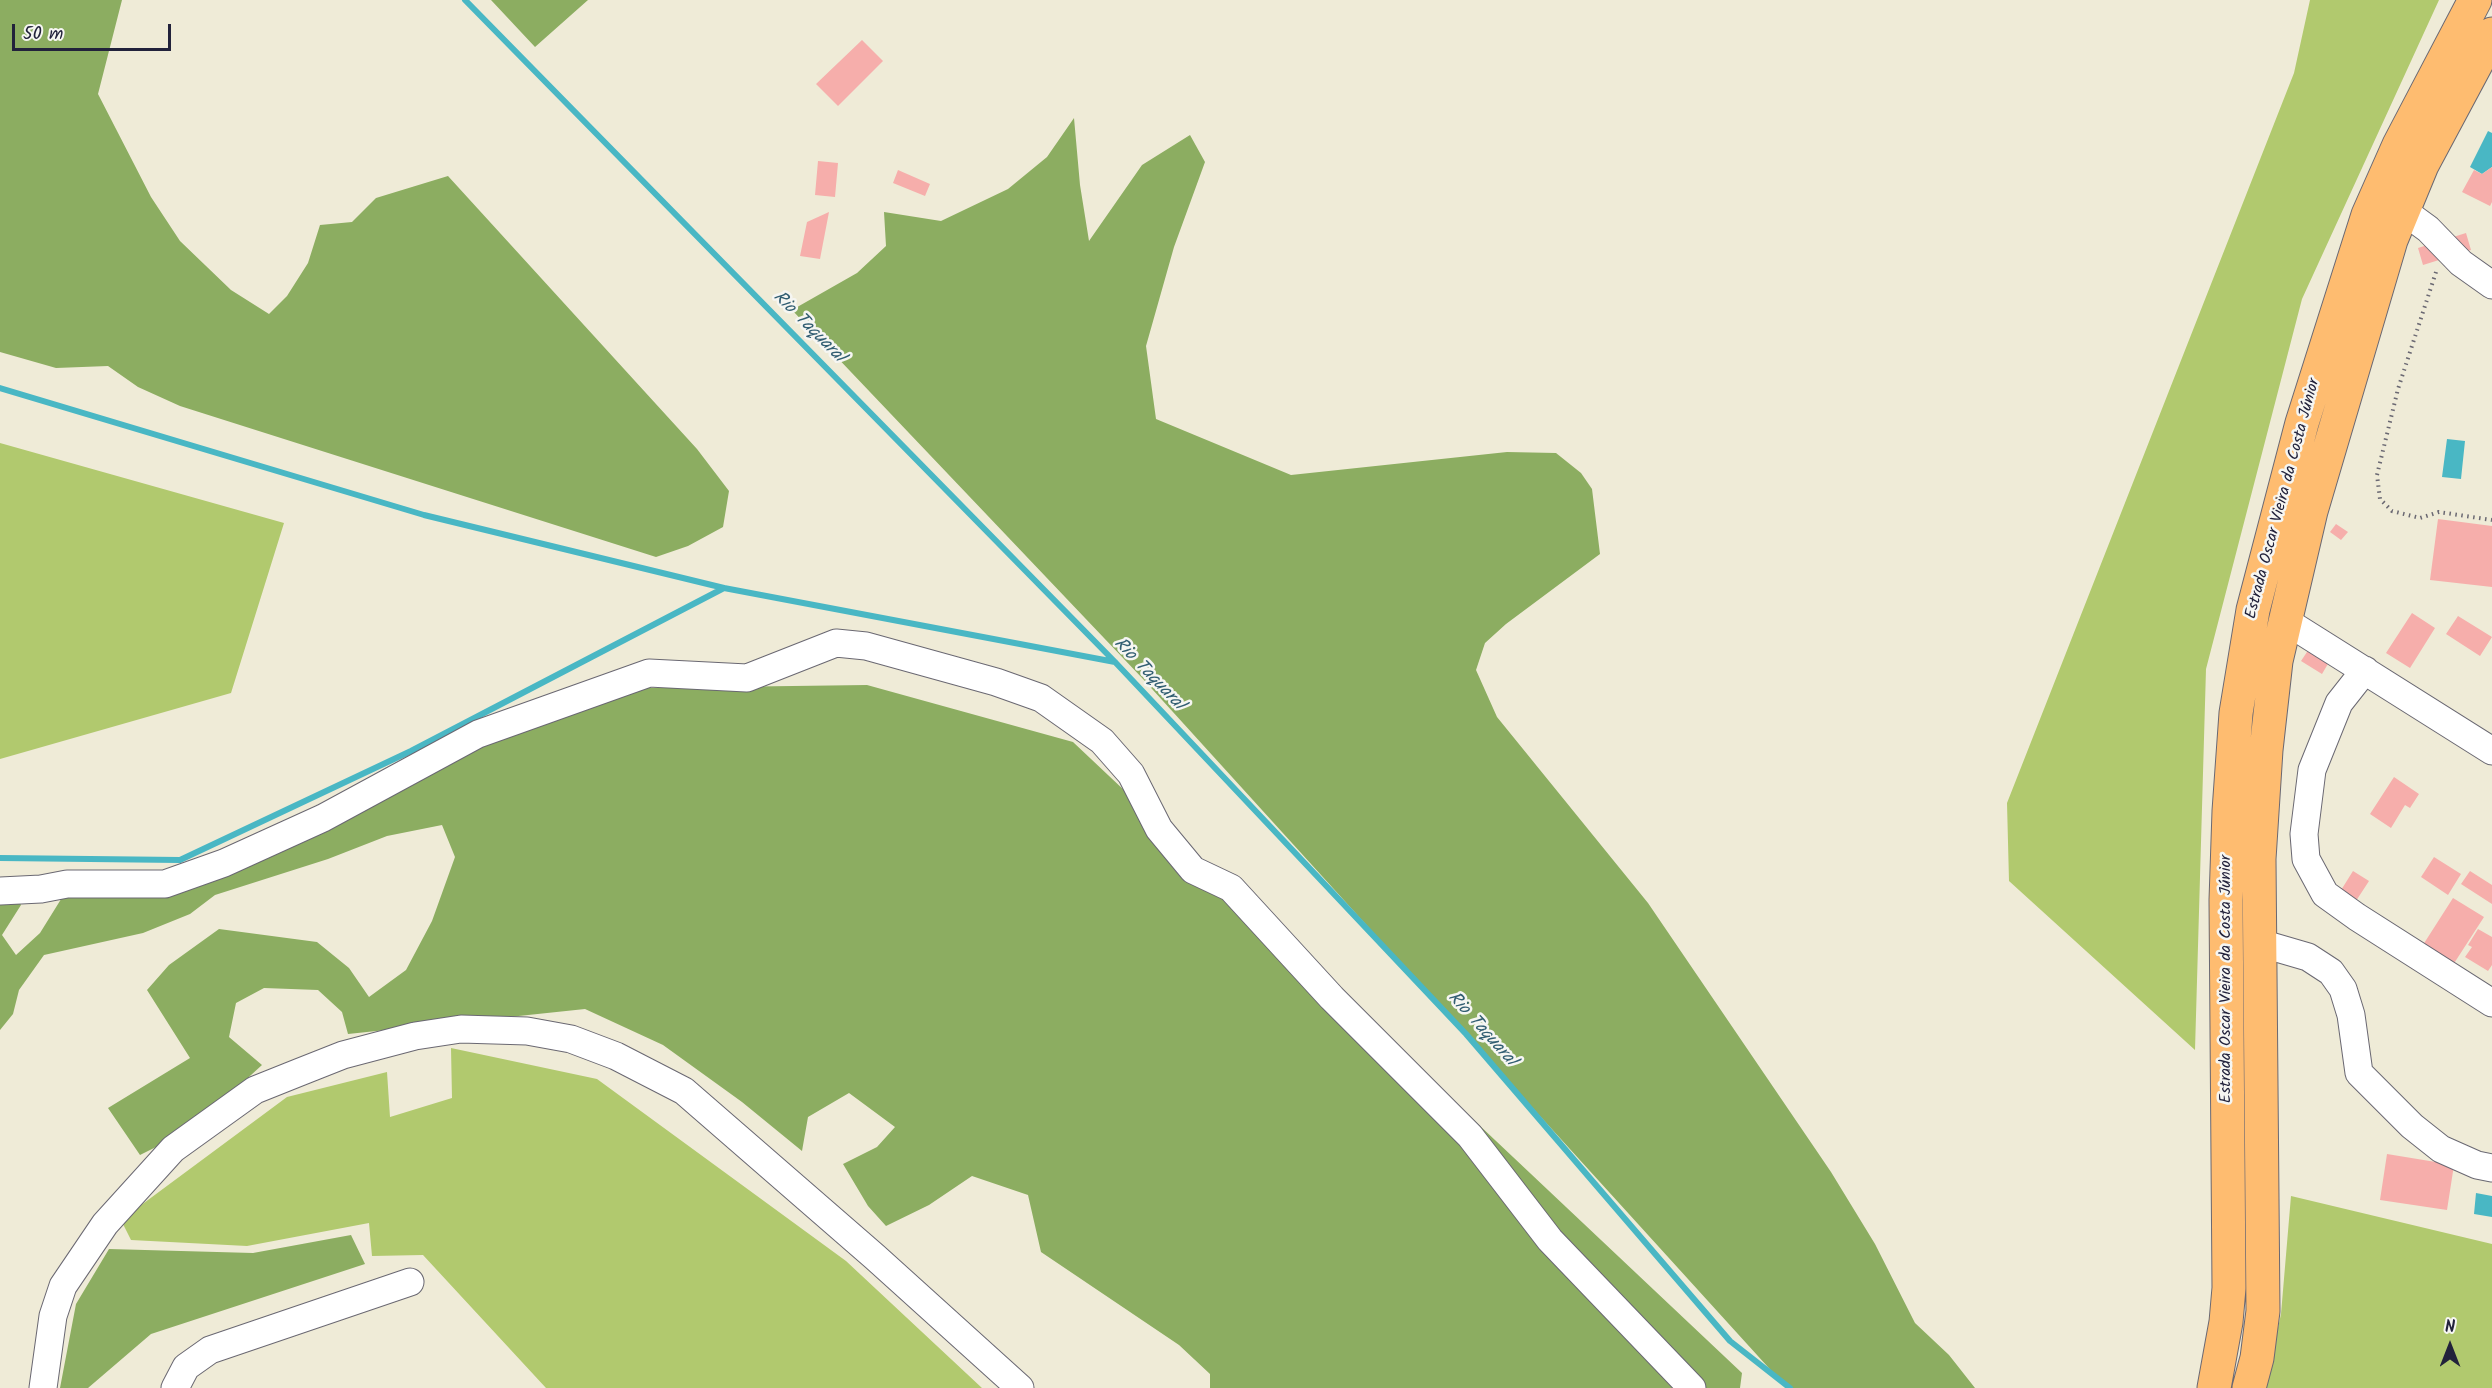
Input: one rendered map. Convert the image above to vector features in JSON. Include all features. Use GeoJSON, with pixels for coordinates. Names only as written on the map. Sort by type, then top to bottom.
{"type":"FeatureCollection","features":[{"type":"Feature","properties":{"kind":"main road","name":"Estrada Oscar Vieira da Costa Júnior"},"geometry":{"type":"LineString","coordinates":[[2214,1388],[2226,1322],[2229,1288],[2226,900],[2229,812],[2236,713],[2249,632],[2277,511],[2338,303],[2368,215],[2398,145],[2475,0]]}},
{"type":"Feature","properties":{"kind":"main road","name":"Estrada Oscar Vieira da Costa Júnior"},"geometry":{"type":"LineString","coordinates":[[2249,1388],[2257,1358],[2263,1311],[2261,811],[2271,700],[2284,620],[2340,406],[2402,210],[2422,165],[2492,34]]}},
{"type":"Feature","properties":{"kind":"street"},"geometry":{"type":"LineString","coordinates":[[2402,210],[2428,229],[2446,249],[2492,285]]}},
{"type":"Feature","properties":{"kind":"street"},"geometry":{"type":"LineString","coordinates":[[2284,620],[2492,751]]}},
{"type":"Feature","properties":{"kind":"street"},"geometry":{"type":"LineString","coordinates":[[0,891],[41,889],[67,884],[165,884],[224,863],[323,818],[478,734],[649,673],[747,678],[836,644],[866,646],[996,682],[1041,698],[1102,741],[1131,774],[1159,829],[1192,870],[1231,888],[1332,998],[1470,1136],[1550,1240],[1692,1388]]}},
{"type":"Feature","properties":{"kind":"street"},"geometry":{"type":"LineString","coordinates":[[2365,670],[2339,704],[2312,770],[2304,834],[2306,859],[2325,894],[2492,1003]]}},
{"type":"Feature","properties":{"kind":"street"},"geometry":{"type":"LineString","coordinates":[[2260,943],[2308,957],[2331,972],[2343,989],[2351,1015],[2359,1073],[2412,1126],[2441,1149],[2477,1165],[2492,1168]]}},
{"type":"Feature","properties":{"kind":"street"},"geometry":{"type":"LineString","coordinates":[[42,1388],[53,1317],[63,1286],[105,1224],[173,1149],[255,1090],[343,1055],[415,1036],[461,1029],[527,1031],[571,1039],[616,1056],[684,1091],[875,1257],[1020,1388]]}},
{"type":"Feature","properties":{"kind":"street"},"geometry":{"type":"LineString","coordinates":[[175,1388],[186,1367],[210,1350],[410,1282]]}},
{"type":"Feature","properties":{"kind":"path"},"geometry":{"type":"LineString","coordinates":[[2446,249],[2429,287],[2398,389],[2377,475],[2380,499],[2392,511],[2420,518],[2439,512],[2492,520]]}},
{"type":"Feature","properties":{"kind":"green space"},"geometry":{"type":"Polygon","coordinates":[[[0,0],[122,0],[98,94],[151,197],[180,241],[231,290],[269,314],[287,296],[308,263],[320,225],[352,222],[376,198],[448,176],[697,449],[729,491],[723,527],[688,546],[656,557],[180,406],[138,387],[108,366],[56,368],[0,352],[0,0]]]}},
{"type":"Feature","properties":{"kind":"green space"},"geometry":{"type":"Polygon","coordinates":[[[491,0],[588,0],[535,47],[491,0]]]}},
{"type":"Feature","properties":{"kind":"green space"},"geometry":{"type":"Polygon","coordinates":[[[2310,0],[2439,0],[2302,299],[2206,669],[2195,1050],[2009,881],[2007,803],[2294,73],[2310,0]]]}},
{"type":"Feature","properties":{"kind":"green space"},"geometry":{"type":"Polygon","coordinates":[[[1074,118],[1080,185],[1089,241],[1142,165],[1190,135],[1205,162],[1174,247],[1146,346],[1156,419],[1291,475],[1507,452],[1556,453],[1581,473],[1592,489],[1600,554],[1506,624],[1485,643],[1476,670],[1497,717],[1648,903],[1831,1172],[1875,1244],[1915,1323],[1949,1355],[1975,1388],[1787,1388],[1143,679],[792,310],[857,273],[886,246],[884,212],[941,221],[1008,189],[1047,157],[1074,118]]]}},
{"type":"Feature","properties":{"kind":"green space"},"geometry":{"type":"Polygon","coordinates":[[[0,443],[284,523],[231,693],[0,759],[0,443]]]}},
{"type":"Feature","properties":{"kind":"green space"},"geometry":{"type":"Polygon","coordinates":[[[867,685],[1073,742],[1742,1373],[1740,1388],[1210,1388],[1210,1374],[1179,1345],[1041,1252],[1028,1195],[972,1176],[929,1205],[886,1226],[868,1206],[843,1164],[877,1147],[895,1127],[849,1093],[808,1117],[802,1151],[742,1102],[663,1045],[585,1009],[348,1034],[342,1012],[318,990],[264,988],[236,1003],[229,1037],[262,1065],[192,1129],[140,1155],[108,1108],[190,1058],[147,990],[169,965],[219,929],[317,942],[349,968],[369,997],[406,970],[432,921],[455,857],[442,825],[387,836],[328,859],[215,895],[190,914],[143,933],[44,955],[19,990],[13,1014],[0,1030],[0,896],[15,894],[21,905],[2,935],[16,955],[40,933],[63,896],[102,888],[219,855],[446,755],[644,688],[867,685]]]}},
{"type":"Feature","properties":{"kind":"green space"},"geometry":{"type":"Polygon","coordinates":[[[451,1048],[597,1079],[846,1261],[982,1388],[546,1388],[423,1255],[372,1256],[369,1223],[247,1246],[131,1240],[121,1220],[287,1097],[387,1072],[390,1117],[452,1098],[451,1048]]]}},
{"type":"Feature","properties":{"kind":"green space"},"geometry":{"type":"Polygon","coordinates":[[[2291,1196],[2492,1244],[2492,1388],[2265,1388],[2281,1314],[2291,1196]]]}},
{"type":"Feature","properties":{"kind":"green space"},"geometry":{"type":"Polygon","coordinates":[[[351,1235],[365,1264],[151,1334],[88,1388],[60,1388],[76,1304],[109,1249],[253,1253],[351,1235]]]}},
{"type":"Feature","properties":{"kind":"water"},"geometry":{"type":"Polygon","coordinates":[[[2488,131],[2492,133],[2492,167],[2482,174],[2470,167],[2488,131]]]}},
{"type":"Feature","properties":{"kind":"water"},"geometry":{"type":"Polygon","coordinates":[[[2447,439],[2465,441],[2461,479],[2442,477],[2447,439]]]}},
{"type":"Feature","properties":{"kind":"water"},"geometry":{"type":"Polygon","coordinates":[[[2476,1193],[2492,1196],[2492,1217],[2474,1214],[2476,1193]]]}},
{"type":"Feature","properties":{"kind":"building"},"geometry":{"type":"Polygon","coordinates":[[[862,40],[883,61],[838,106],[816,84],[862,40]]]}},
{"type":"Feature","properties":{"kind":"building"},"geometry":{"type":"Polygon","coordinates":[[[818,161],[838,163],[835,197],[815,195],[818,161]]]}},
{"type":"Feature","properties":{"kind":"building"},"geometry":{"type":"Polygon","coordinates":[[[2492,167],[2490,206],[2462,192],[2474,170],[2482,174],[2492,167]]]}},
{"type":"Feature","properties":{"kind":"building"},"geometry":{"type":"Polygon","coordinates":[[[898,170],[930,184],[925,196],[893,183],[898,170]]]}},
{"type":"Feature","properties":{"kind":"building"},"geometry":{"type":"Polygon","coordinates":[[[829,212],[820,259],[800,256],[807,222],[829,212]]]}},
{"type":"Feature","properties":{"kind":"building"},"geometry":{"type":"Polygon","coordinates":[[[2466,233],[2471,250],[2423,265],[2418,248],[2466,233]]]}},
{"type":"Feature","properties":{"kind":"building"},"geometry":{"type":"Polygon","coordinates":[[[2438,519],[2492,526],[2492,587],[2430,580],[2438,519]]]}},
{"type":"Feature","properties":{"kind":"building"},"geometry":{"type":"Polygon","coordinates":[[[2336,524],[2348,532],[2341,540],[2330,532],[2336,524]]]}},
{"type":"Feature","properties":{"kind":"building"},"geometry":{"type":"Polygon","coordinates":[[[2412,613],[2435,628],[2410,668],[2386,653],[2412,613]]]}},
{"type":"Feature","properties":{"kind":"building"},"geometry":{"type":"Polygon","coordinates":[[[2458,616],[2492,637],[2480,656],[2446,634],[2458,616]]]}},
{"type":"Feature","properties":{"kind":"building"},"geometry":{"type":"Polygon","coordinates":[[[2309,649],[2329,662],[2322,674],[2301,661],[2309,649]]]}},
{"type":"Feature","properties":{"kind":"building"},"geometry":{"type":"Polygon","coordinates":[[[2394,777],[2419,794],[2410,808],[2405,805],[2391,828],[2370,814],[2394,777]]]}},
{"type":"Feature","properties":{"kind":"building"},"geometry":{"type":"Polygon","coordinates":[[[2434,857],[2461,874],[2448,895],[2421,877],[2434,857]]]}},
{"type":"Feature","properties":{"kind":"building"},"geometry":{"type":"Polygon","coordinates":[[[2353,871],[2369,881],[2354,904],[2338,895],[2353,871]]]}},
{"type":"Feature","properties":{"kind":"building"},"geometry":{"type":"Polygon","coordinates":[[[2470,871],[2492,885],[2492,904],[2461,884],[2470,871]]]}},
{"type":"Feature","properties":{"kind":"building"},"geometry":{"type":"Polygon","coordinates":[[[2453,898],[2484,917],[2451,968],[2421,948],[2453,898]]]}},
{"type":"Feature","properties":{"kind":"building"},"geometry":{"type":"Polygon","coordinates":[[[2478,929],[2492,937],[2492,965],[2488,971],[2465,957],[2472,947],[2468,945],[2478,929]]]}},
{"type":"Feature","properties":{"kind":"building"},"geometry":{"type":"Polygon","coordinates":[[[2387,1154],[2454,1165],[2447,1210],[2380,1200],[2387,1154]]]}},
{"type":"Feature","properties":{"kind":"waterway","name":"Rio Taquaral"},"geometry":{"type":"LineString","coordinates":[[465,0],[1115,662],[1466,1034],[1730,1341],[1790,1388]]}},
{"type":"Feature","properties":{"kind":"waterway"},"geometry":{"type":"LineString","coordinates":[[0,388],[424,515],[724,588]]}},
{"type":"Feature","properties":{"kind":"waterway"},"geometry":{"type":"LineString","coordinates":[[0,858],[180,860],[411,751],[724,588],[1115,662]]}}]}
